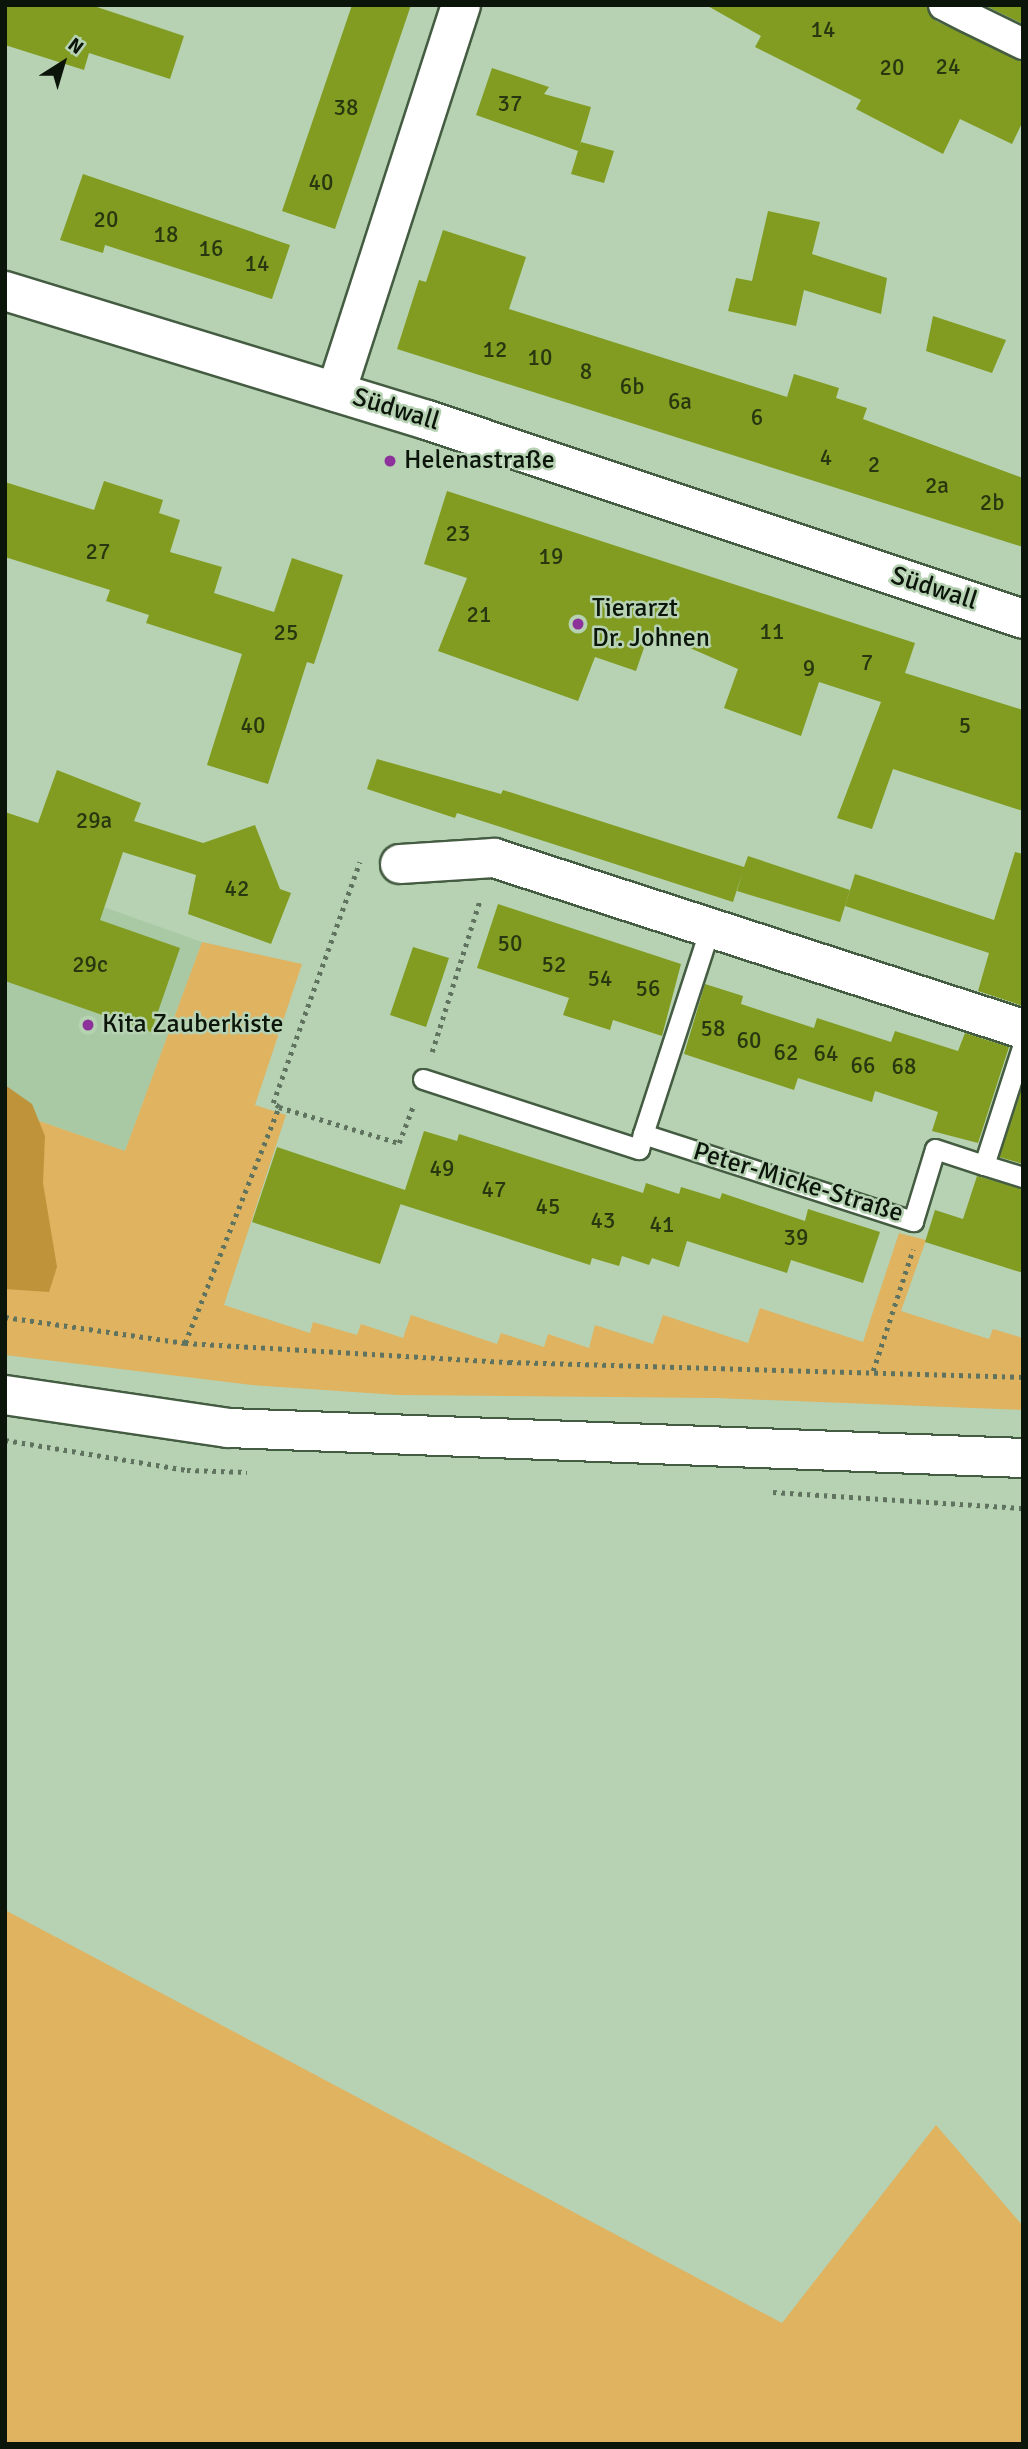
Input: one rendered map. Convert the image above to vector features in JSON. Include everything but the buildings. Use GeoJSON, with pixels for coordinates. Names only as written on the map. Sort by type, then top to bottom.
{"type":"FeatureCollection","features":[{"type":"Feature","properties":{"kind":"street"},"geometry":{"type":"LineString","coordinates":[[336,392],[461,5]]}},
{"type":"Feature","properties":{"kind":"street"},"geometry":{"type":"LineString","coordinates":[[962,14],[1023,44]]}},
{"type":"Feature","properties":{"kind":"street","name":"Südwall"},"geometry":{"type":"LineString","coordinates":[[5,291],[336,392],[1023,619]]}},
{"type":"Feature","properties":{"kind":"street"},"geometry":{"type":"LineString","coordinates":[[400,864],[494,858],[1023,1029]]}},
{"type":"Feature","properties":{"kind":"street"},"geometry":{"type":"LineString","coordinates":[[5,1395],[228,1428],[1023,1458]]}},
{"type":"Feature","properties":{"kind":"lane"},"geometry":{"type":"LineString","coordinates":[[423,1079],[639,1149],[710,928]]}},
{"type":"Feature","properties":{"kind":"lane"},"geometry":{"type":"LineString","coordinates":[[984,1165],[1023,1044]]}},
{"type":"Feature","properties":{"kind":"lane","name":"Peter-Micke-Straße"},"geometry":{"type":"LineString","coordinates":[[643,1135],[912,1221],[936,1149],[1023,1177]]}},
{"type":"Feature","properties":{"kind":"path"},"geometry":{"type":"LineString","coordinates":[[400,864],[359,862],[273,1103],[398,1143],[423,1079],[494,858]]}},
{"type":"Feature","properties":{"kind":"path"},"geometry":{"type":"LineString","coordinates":[[185,1343],[279,1107]]}},
{"type":"Feature","properties":{"kind":"path"},"geometry":{"type":"LineString","coordinates":[[873,1371],[916,1240],[912,1221]]}},
{"type":"Feature","properties":{"kind":"path"},"geometry":{"type":"LineString","coordinates":[[5,1317],[185,1343],[509,1362],[1023,1377]]}},
{"type":"Feature","properties":{"kind":"shaded area","name":"Kita Zauberkiste"},"geometry":{"type":"Polygon","coordinates":[[[5,872],[202,942],[125,1151],[5,1109],[5,872]]]}},
{"type":"Feature","properties":{"kind":"shaded area"},"geometry":{"type":"Polygon","coordinates":[[[202,942],[302,964],[255,1105],[286,1115],[224,1305],[310,1333],[313,1322],[357,1335],[361,1324],[403,1338],[411,1315],[497,1344],[501,1333],[544,1347],[548,1334],[589,1348],[595,1325],[653,1344],[663,1315],[748,1343],[760,1308],[863,1342],[899,1233],[926,1240],[901,1311],[989,1339],[993,1329],[1023,1338],[1023,1410],[716,1398],[398,1395],[252,1385],[5,1355],[5,1109],[125,1151],[202,942]]]}},
{"type":"Feature","properties":{"kind":"shaded area"},"geometry":{"type":"Polygon","coordinates":[[[5,1085],[32,1104],[45,1136],[43,1183],[57,1267],[49,1292],[5,1289],[5,1085]]]}},
{"type":"Feature","properties":{"kind":"shaded area"},"geometry":{"type":"Polygon","coordinates":[[[5,1910],[782,2323],[936,2125],[1023,2226],[1023,2444],[5,2444],[5,1910]]]}},
{"type":"Feature","properties":{"kind":"place","name":"Helenastraße"},"geometry":{"type":"Point","coordinates":[390,461]}},
{"type":"Feature","properties":{"kind":"place","name":"Tierarzt Dr. Johnen"},"geometry":{"type":"Point","coordinates":[578,624]}},
{"type":"Feature","properties":{"kind":"place","name":"Kita Zauberkiste"},"geometry":{"type":"Point","coordinates":[88,1025]}}]}
